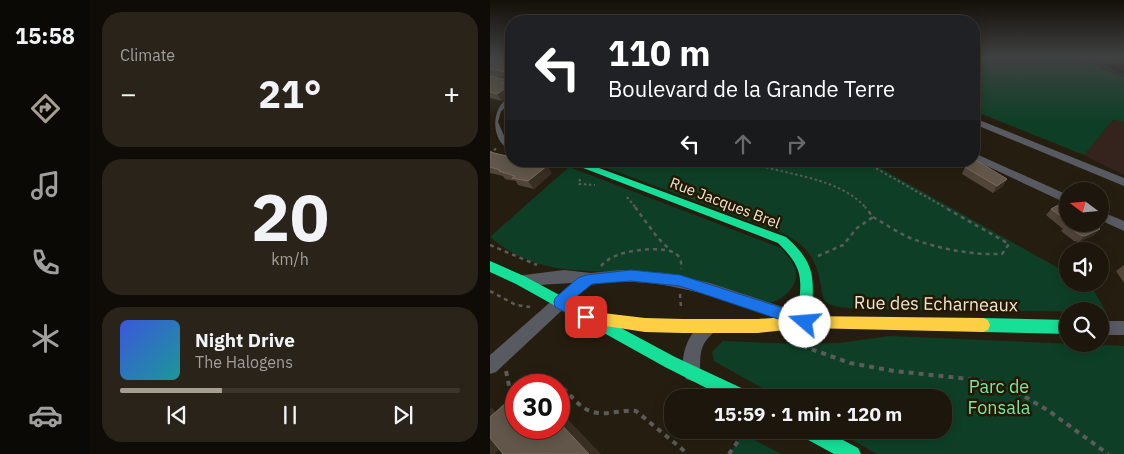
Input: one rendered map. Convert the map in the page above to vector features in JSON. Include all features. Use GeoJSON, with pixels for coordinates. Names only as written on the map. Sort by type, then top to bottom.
{"type":"FeatureCollection","features":[{"type":"Feature","properties":{"kind":"street"},"geometry":{"type":"LineString","coordinates":[[505,104],[497,110],[494,122],[501,140],[505,143]]}},
{"type":"Feature","properties":{"kind":"street"},"geometry":{"type":"LineString","coordinates":[[980,123],[1124,182]]}},
{"type":"Feature","properties":{"kind":"street"},"geometry":{"type":"LineString","coordinates":[[980,159],[1059,196]]}},
{"type":"Feature","properties":{"kind":"street","name":"Rue Jacques Brel"},"geometry":{"type":"LineString","coordinates":[[586,167],[782,240],[805,261]]}},
{"type":"Feature","properties":{"kind":"street"},"geometry":{"type":"LineString","coordinates":[[1109,219],[1124,226]]}},
{"type":"Feature","properties":{"kind":"street"},"geometry":{"type":"LineString","coordinates":[[805,261],[808,290],[804,308],[805,322]]}},
{"type":"Feature","properties":{"kind":"street"},"geometry":{"type":"LineString","coordinates":[[490,266],[726,389]]}},
{"type":"Feature","properties":{"kind":"street"},"geometry":{"type":"LineString","coordinates":[[497,366],[560,302],[595,274]]}},
{"type":"Feature","properties":{"kind":"street","name":"Rue des Echarneaux"},"geometry":{"type":"LineString","coordinates":[[520,280],[595,274],[680,280],[805,322]]}},
{"type":"Feature","properties":{"kind":"street","name":"Rue des Echarneaux"},"geometry":{"type":"LineString","coordinates":[[586,317],[645,325],[782,326],[805,322],[1059,327]]}},
{"type":"Feature","properties":{"kind":"street"},"geometry":{"type":"LineString","coordinates":[[692,372],[692,353],[698,338],[710,326]]}},
{"type":"Feature","properties":{"kind":"street"},"geometry":{"type":"LineString","coordinates":[[1109,328],[1124,328]]}},
{"type":"Feature","properties":{"kind":"street"},"geometry":{"type":"LineString","coordinates":[[824,439],[852,454]]}},
{"type":"Feature","properties":{"kind":"path"},"geometry":{"type":"LineString","coordinates":[[761,167],[834,187],[858,200],[873,216],[901,234],[923,242],[987,255],[1002,254],[1009,244],[874,167]]}},
{"type":"Feature","properties":{"kind":"path"},"geometry":{"type":"LineString","coordinates":[[636,185],[629,192],[627,196],[628,201],[672,252],[678,255],[681,260],[681,273]]}},
{"type":"Feature","properties":{"kind":"path"},"geometry":{"type":"LineString","coordinates":[[805,261],[843,245],[858,228],[873,216]]}},
{"type":"Feature","properties":{"kind":"path"},"geometry":{"type":"LineString","coordinates":[[490,245],[541,267]]}},
{"type":"Feature","properties":{"kind":"path"},"geometry":{"type":"LineString","coordinates":[[595,274],[610,258],[627,252],[672,252]]}},
{"type":"Feature","properties":{"kind":"path"},"geometry":{"type":"LineString","coordinates":[[679,287],[681,310]]}},
{"type":"Feature","properties":{"kind":"path"},"geometry":{"type":"LineString","coordinates":[[793,339],[797,344],[850,363],[894,371],[969,379],[1010,388],[1049,411],[1108,454]]}},
{"type":"Feature","properties":{"kind":"path"},"geometry":{"type":"LineString","coordinates":[[497,366],[505,385]]}},
{"type":"Feature","properties":{"kind":"path"},"geometry":{"type":"LineString","coordinates":[[570,395],[592,412],[603,413],[629,409],[636,411],[688,454]]}},
{"type":"Feature","properties":{"kind":"path"},"geometry":{"type":"LineString","coordinates":[[729,454],[740,439]]}},
{"type":"Feature","properties":{"kind":"shaded area"},"geometry":{"type":"Polygon","coordinates":[[[1113,120],[1124,122],[1124,175],[1084,155],[1113,120]]]}},
{"type":"Feature","properties":{"kind":"green space"},"geometry":{"type":"Polygon","coordinates":[[[980,78],[1124,78],[1124,122],[1113,120],[1084,155],[980,113],[980,78]]]}},
{"type":"Feature","properties":{"kind":"green space"},"geometry":{"type":"Polygon","coordinates":[[[569,167],[781,248],[792,262],[796,271],[794,284],[779,300],[765,304],[691,283],[647,274],[562,269],[548,266],[519,256],[490,237],[569,167]]]}},
{"type":"Feature","properties":{"kind":"green space"},"geometry":{"type":"Polygon","coordinates":[[[604,167],[879,167],[1059,268],[1059,292],[1094,292],[1100,302],[1059,302],[1059,311],[859,309],[841,307],[825,301],[814,261],[800,244],[784,234],[604,167]]]}},
{"type":"Feature","properties":{"kind":"green space","name":"Parc de Fonsala"},"geometry":{"type":"Polygon","coordinates":[[[890,336],[1059,343],[1059,352],[1109,352],[1109,345],[1124,346],[1124,454],[877,454],[851,439],[952,439],[952,389],[764,389],[714,361],[712,352],[723,341],[797,344],[839,343],[890,336]]]}},
{"type":"Feature","properties":{"kind":"green space"},"geometry":{"type":"Polygon","coordinates":[[[740,439],[752,439],[781,454],[729,454],[740,439]]]}},
{"type":"Feature","properties":{"kind":"building"},"geometry":{"type":"Polygon","coordinates":[[[490,78],[505,79],[501,83],[505,84],[505,88],[497,94],[490,92],[490,78]]]}},
{"type":"Feature","properties":{"kind":"building"},"geometry":{"type":"Polygon","coordinates":[[[490,152],[505,156],[505,167],[546,167],[528,181],[512,178],[515,176],[490,167],[490,152]]]}},
{"type":"Feature","properties":{"kind":"building"},"geometry":{"type":"Polygon","coordinates":[[[980,163],[1007,179],[997,186],[965,167],[980,167],[980,163]]]}},
{"type":"Feature","properties":{"kind":"building"},"geometry":{"type":"Polygon","coordinates":[[[1059,205],[1059,215],[1051,209],[1059,205]]]}},
{"type":"Feature","properties":{"kind":"building"},"geometry":{"type":"Polygon","coordinates":[[[1076,232],[1094,232],[1085,236],[1076,232]]]}},
{"type":"Feature","properties":{"kind":"building"},"geometry":{"type":"Polygon","coordinates":[[[505,404],[505,439],[570,439],[570,434],[589,454],[503,454],[490,438],[490,417],[505,404]]]}},
{"type":"Feature","properties":{"kind":"traffic: fast"},"geometry":{"type":"LineString","coordinates":[[586,167],[782,240],[793,250],[805,268],[807,277],[805,322]]}},
{"type":"Feature","properties":{"kind":"traffic: fast"},"geometry":{"type":"LineString","coordinates":[[490,266],[520,280],[670,362],[726,389]]}},
{"type":"Feature","properties":{"kind":"traffic: fast"},"geometry":{"type":"LineString","coordinates":[[983,325],[1059,327]]}},
{"type":"Feature","properties":{"kind":"traffic: fast"},"geometry":{"type":"LineString","coordinates":[[824,439],[852,454]]}},
{"type":"Feature","properties":{"kind":"traffic: slow"},"geometry":{"type":"LineString","coordinates":[[586,317],[645,325],[683,326],[758,326],[805,322],[983,325]]}},
{"type":"Feature","properties":{"kind":"route"},"geometry":{"type":"LineString","coordinates":[[586,317],[560,302],[583,282],[596,277],[651,276],[680,280],[805,322]]}}]}
